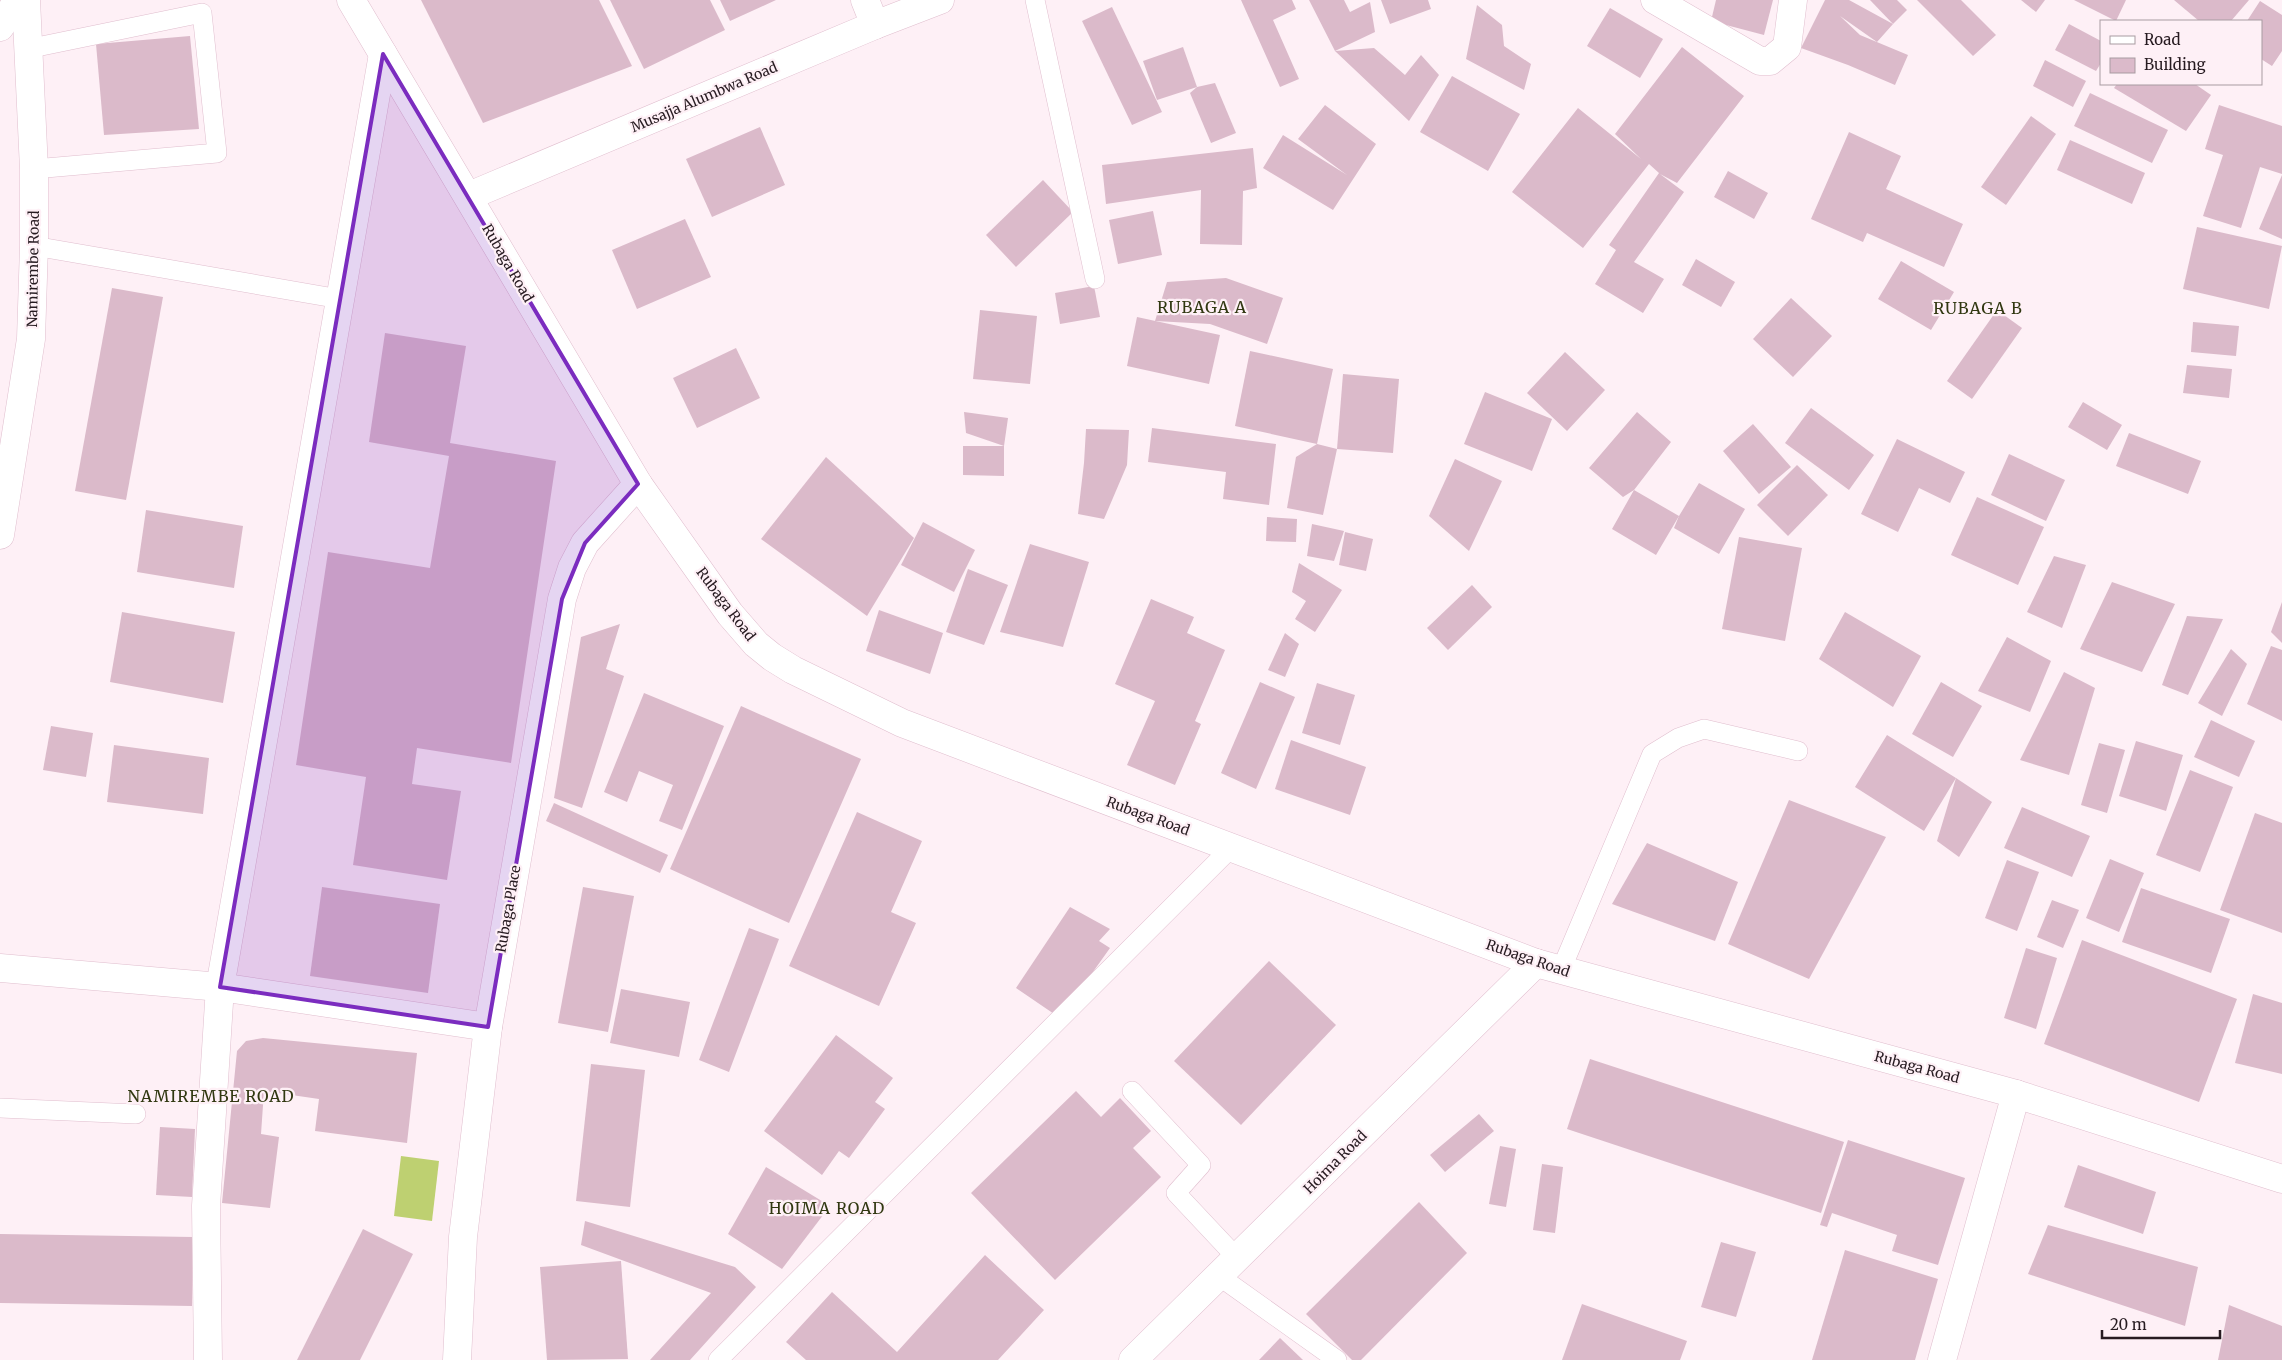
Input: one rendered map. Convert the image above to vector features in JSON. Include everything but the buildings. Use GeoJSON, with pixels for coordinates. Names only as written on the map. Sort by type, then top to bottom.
{"type":"FeatureCollection","features":[{"type":"Feature","properties":{"kind":"street"},"geometry":{"type":"LineString","coordinates":[[0,27],[18,0]]}},
{"type":"Feature","properties":{"kind":"street","name":"Namirembe Road"},"geometry":{"type":"LineString","coordinates":[[0,535],[31,339],[34,168],[26,0]]}},
{"type":"Feature","properties":{"kind":"street","name":"Rubaga Road"},"geometry":{"type":"LineString","coordinates":[[351,0],[469,196],[638,484],[730,614],[756,644],[793,670],[902,723],[1549,967],[2016,1094],[2282,1178]]}},
{"type":"Feature","properties":{"kind":"street"},"geometry":{"type":"LineString","coordinates":[[865,0],[875,25]]}},
{"type":"Feature","properties":{"kind":"street","name":"Musajja Alumbwa Road"},"geometry":{"type":"LineString","coordinates":[[469,196],[875,25],[940,0]]}},
{"type":"Feature","properties":{"kind":"street"},"geometry":{"type":"LineString","coordinates":[[1655,0],[1760,61],[1770,61],[1787,47],[1793,0]]}},
{"type":"Feature","properties":{"kind":"street"},"geometry":{"type":"LineString","coordinates":[[208,1360],[206,1206],[220,987],[383,54]]}},
{"type":"Feature","properties":{"kind":"street","name":"Rubaga Place"},"geometry":{"type":"LineString","coordinates":[[457,1360],[463,1237],[488,1027],[562,599],[572,568],[585,543],[638,484]]}},
{"type":"Feature","properties":{"kind":"street","name":"Hoima Road"},"geometry":{"type":"LineString","coordinates":[[1133,1360],[1228,1267],[1549,967]]}},
{"type":"Feature","properties":{"kind":"street"},"geometry":{"type":"LineString","coordinates":[[0,968],[220,987],[488,1027]]}},
{"type":"Feature","properties":{"kind":"street"},"geometry":{"type":"LineString","coordinates":[[1942,1360],[2016,1094]]}},
{"type":"Feature","properties":{"kind":"lane"},"geometry":{"type":"LineString","coordinates":[[1035,0],[1095,278]]}},
{"type":"Feature","properties":{"kind":"lane"},"geometry":{"type":"LineString","coordinates":[[27,49],[202,13],[217,153],[34,168]]}},
{"type":"Feature","properties":{"kind":"lane"},"geometry":{"type":"LineString","coordinates":[[34,246],[340,299]]}},
{"type":"Feature","properties":{"kind":"lane"},"geometry":{"type":"LineString","coordinates":[[1549,967],[1652,754],[1678,738],[1704,729],[1798,751]]}},
{"type":"Feature","properties":{"kind":"lane"},"geometry":{"type":"LineString","coordinates":[[718,1360],[1232,847]]}},
{"type":"Feature","properties":{"kind":"lane"},"geometry":{"type":"LineString","coordinates":[[1132,1091],[1201,1165],[1176,1193],[1228,1267],[1337,1360]]}},
{"type":"Feature","properties":{"kind":"lane"},"geometry":{"type":"LineString","coordinates":[[0,1108],[136,1114]]}},
{"type":"Feature","properties":{"kind":"highlighted area"},"geometry":{"type":"Polygon","coordinates":[[[383,54],[638,484],[585,543],[562,599],[488,1027],[220,987],[383,54]]]}},
{"type":"Feature","properties":{"kind":"shaded area"},"geometry":{"type":"Polygon","coordinates":[[[401,1156],[439,1161],[432,1221],[394,1216],[401,1156]]]}},
{"type":"Feature","properties":{"kind":"district","name":"RUBAGA A"},"geometry":{"type":"Point","coordinates":[1202,307]}},
{"type":"Feature","properties":{"kind":"district","name":"RUBAGA B"},"geometry":{"type":"Point","coordinates":[1978,308]}},
{"type":"Feature","properties":{"kind":"district","name":"NAMIREMBE ROAD"},"geometry":{"type":"Point","coordinates":[211,1096]}},
{"type":"Feature","properties":{"kind":"district","name":"HOIMA ROAD"},"geometry":{"type":"Point","coordinates":[827,1208]}}]}
